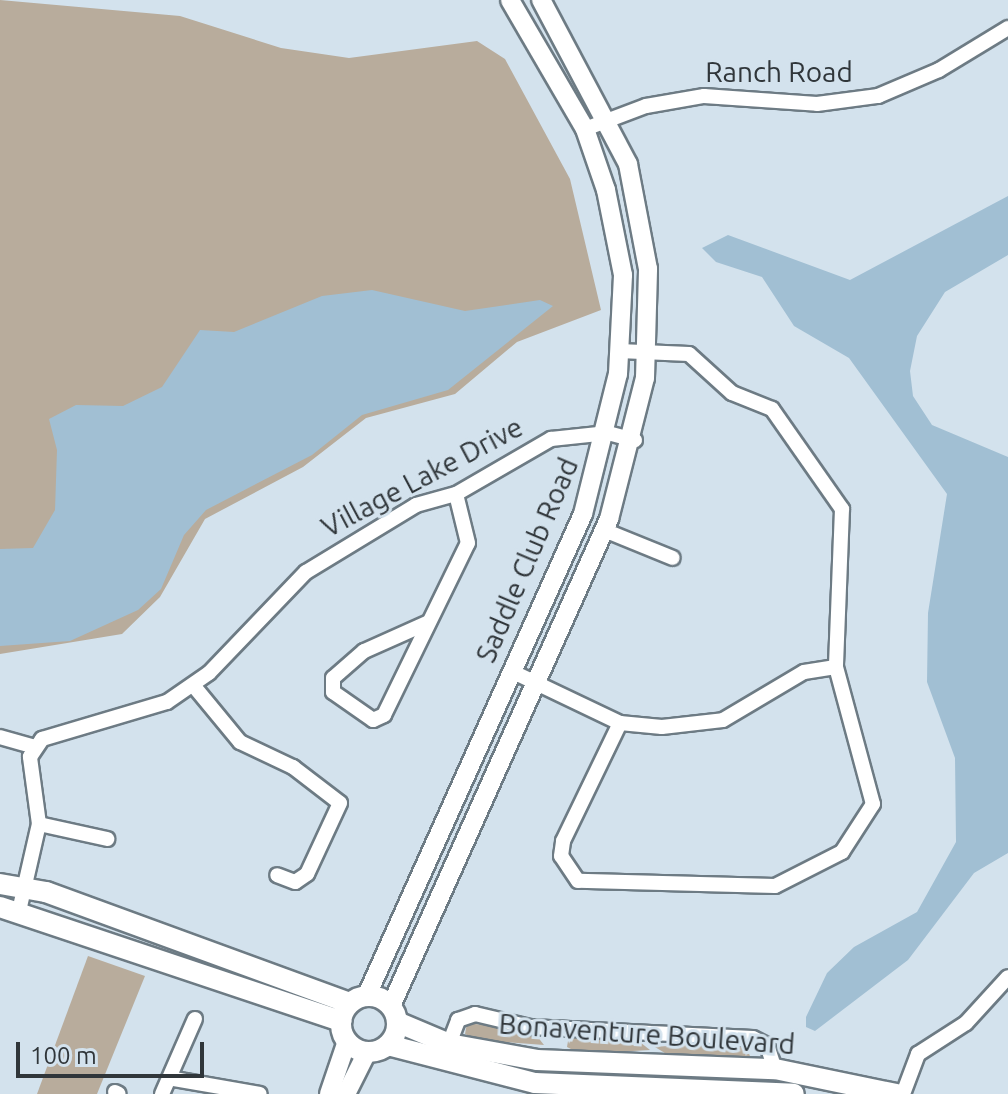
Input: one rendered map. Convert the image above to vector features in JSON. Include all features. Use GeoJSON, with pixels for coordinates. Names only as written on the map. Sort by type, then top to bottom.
{"type":"FeatureCollection","features":[{"type":"Feature","properties":{"kind":"main road"},"geometry":{"type":"LineString","coordinates":[[0,884],[26,887],[351,1015],[367,1052],[388,1045],[394,1014]]}},
{"type":"Feature","properties":{"kind":"main road"},"geometry":{"type":"LineString","coordinates":[[10,909],[351,1015]]}},
{"type":"Feature","properties":{"kind":"main road","name":"Bonaventure Boulevard"},"geometry":{"type":"LineString","coordinates":[[351,1015],[394,1014],[449,1044],[537,1060],[775,1069],[896,1094]]}},
{"type":"Feature","properties":{"kind":"main road","name":"Bonaventure Boulevard"},"geometry":{"type":"LineString","coordinates":[[388,1045],[535,1083],[794,1094]]}},
{"type":"Feature","properties":{"kind":"street","name":"Saddle Club Road"},"geometry":{"type":"LineString","coordinates":[[329,1094],[351,1015],[583,514],[608,433],[619,351],[623,275],[585,129],[510,0]]}},
{"type":"Feature","properties":{"kind":"street","name":"Saddle Club Road"},"geometry":{"type":"LineString","coordinates":[[394,1014],[604,530],[635,440],[646,351],[641,216],[610,120],[541,0]]}},
{"type":"Feature","properties":{"kind":"street","name":"Ranch Road"},"geometry":{"type":"LineString","coordinates":[[585,129],[610,120],[716,95],[817,104],[878,96],[939,70],[1008,28]]}},
{"type":"Feature","properties":{"kind":"street"},"geometry":{"type":"LineString","coordinates":[[619,351],[689,354],[732,393],[772,409],[842,509],[836,667],[873,804],[842,852],[775,886],[578,881],[565,870],[563,841],[620,723]]}},
{"type":"Feature","properties":{"kind":"street","name":"Village Lake Drive"},"geometry":{"type":"LineString","coordinates":[[35,747],[53,734],[140,714],[193,685],[326,557],[416,505],[456,494],[551,439],[608,433],[635,440]]}},
{"type":"Feature","properties":{"kind":"street"},"geometry":{"type":"LineString","coordinates":[[427,623],[364,651],[333,678],[333,692],[380,720],[468,543],[456,494]]}},
{"type":"Feature","properties":{"kind":"street"},"geometry":{"type":"LineString","coordinates":[[604,530],[673,558]]}},
{"type":"Feature","properties":{"kind":"street"},"geometry":{"type":"LineString","coordinates":[[511,671],[620,723],[662,727],[723,720],[804,672],[836,667]]}},
{"type":"Feature","properties":{"kind":"street"},"geometry":{"type":"LineString","coordinates":[[193,685],[240,742],[293,767],[340,803],[307,874],[295,882],[277,875]]}},
{"type":"Feature","properties":{"kind":"street"},"geometry":{"type":"LineString","coordinates":[[0,737],[35,747],[30,765],[39,824],[26,887],[10,909]]}},
{"type":"Feature","properties":{"kind":"street"},"geometry":{"type":"LineString","coordinates":[[39,824],[107,839]]}},
{"type":"Feature","properties":{"kind":"street"},"geometry":{"type":"LineString","coordinates":[[903,1094],[918,1054],[966,1023],[1008,977]]}},
{"type":"Feature","properties":{"kind":"street"},"geometry":{"type":"LineString","coordinates":[[449,1044],[458,1020],[475,1014],[530,1027],[753,1038],[767,1045],[775,1069]]}},
{"type":"Feature","properties":{"kind":"street"},"geometry":{"type":"LineString","coordinates":[[162,1094],[174,1079],[195,1019]]}},
{"type":"Feature","properties":{"kind":"street"},"geometry":{"type":"LineString","coordinates":[[346,1094],[367,1052]]}},
{"type":"Feature","properties":{"kind":"street"},"geometry":{"type":"LineString","coordinates":[[174,1079],[260,1094]]}},
{"type":"Feature","properties":{"kind":"shaded area"},"geometry":{"type":"Polygon","coordinates":[[[0,0],[180,16],[281,48],[349,58],[477,41],[505,59],[570,179],[601,310],[517,342],[455,394],[366,418],[303,467],[205,519],[160,597],[122,634],[0,654],[0,0]]]}},
{"type":"Feature","properties":{"kind":"shaded area"},"geometry":{"type":"Polygon","coordinates":[[[88,956],[145,976],[97,1094],[37,1094],[88,956]]]}},
{"type":"Feature","properties":{"kind":"shaded area"},"geometry":{"type":"Polygon","coordinates":[[[467,1023],[533,1031],[544,1045],[478,1040],[465,1034],[467,1023]]]}},
{"type":"Feature","properties":{"kind":"shaded area"},"geometry":{"type":"Polygon","coordinates":[[[569,1035],[636,1039],[650,1050],[581,1054],[567,1047],[569,1035]]]}},
{"type":"Feature","properties":{"kind":"shaded area"},"geometry":{"type":"Polygon","coordinates":[[[717,1042],[745,1044],[750,1056],[673,1058],[655,1047],[717,1042]]]}},
{"type":"Feature","properties":{"kind":"water"},"geometry":{"type":"Polygon","coordinates":[[[1008,196],[1008,255],[945,292],[917,336],[910,371],[913,396],[932,425],[1008,457],[1008,853],[974,873],[908,960],[815,1031],[806,1027],[806,1017],[827,973],[854,947],[917,912],[956,842],[955,758],[927,682],[928,613],[947,494],[849,358],[794,326],[762,277],[716,262],[702,248],[728,235],[850,280],[1008,196]]]}},
{"type":"Feature","properties":{"kind":"water"},"geometry":{"type":"Polygon","coordinates":[[[372,290],[465,311],[540,300],[553,306],[448,390],[362,415],[312,455],[206,510],[184,535],[161,589],[138,610],[70,641],[0,646],[0,549],[33,548],[55,510],[57,450],[49,419],[76,405],[123,406],[162,387],[200,330],[234,332],[322,296],[372,290]]]}}]}
